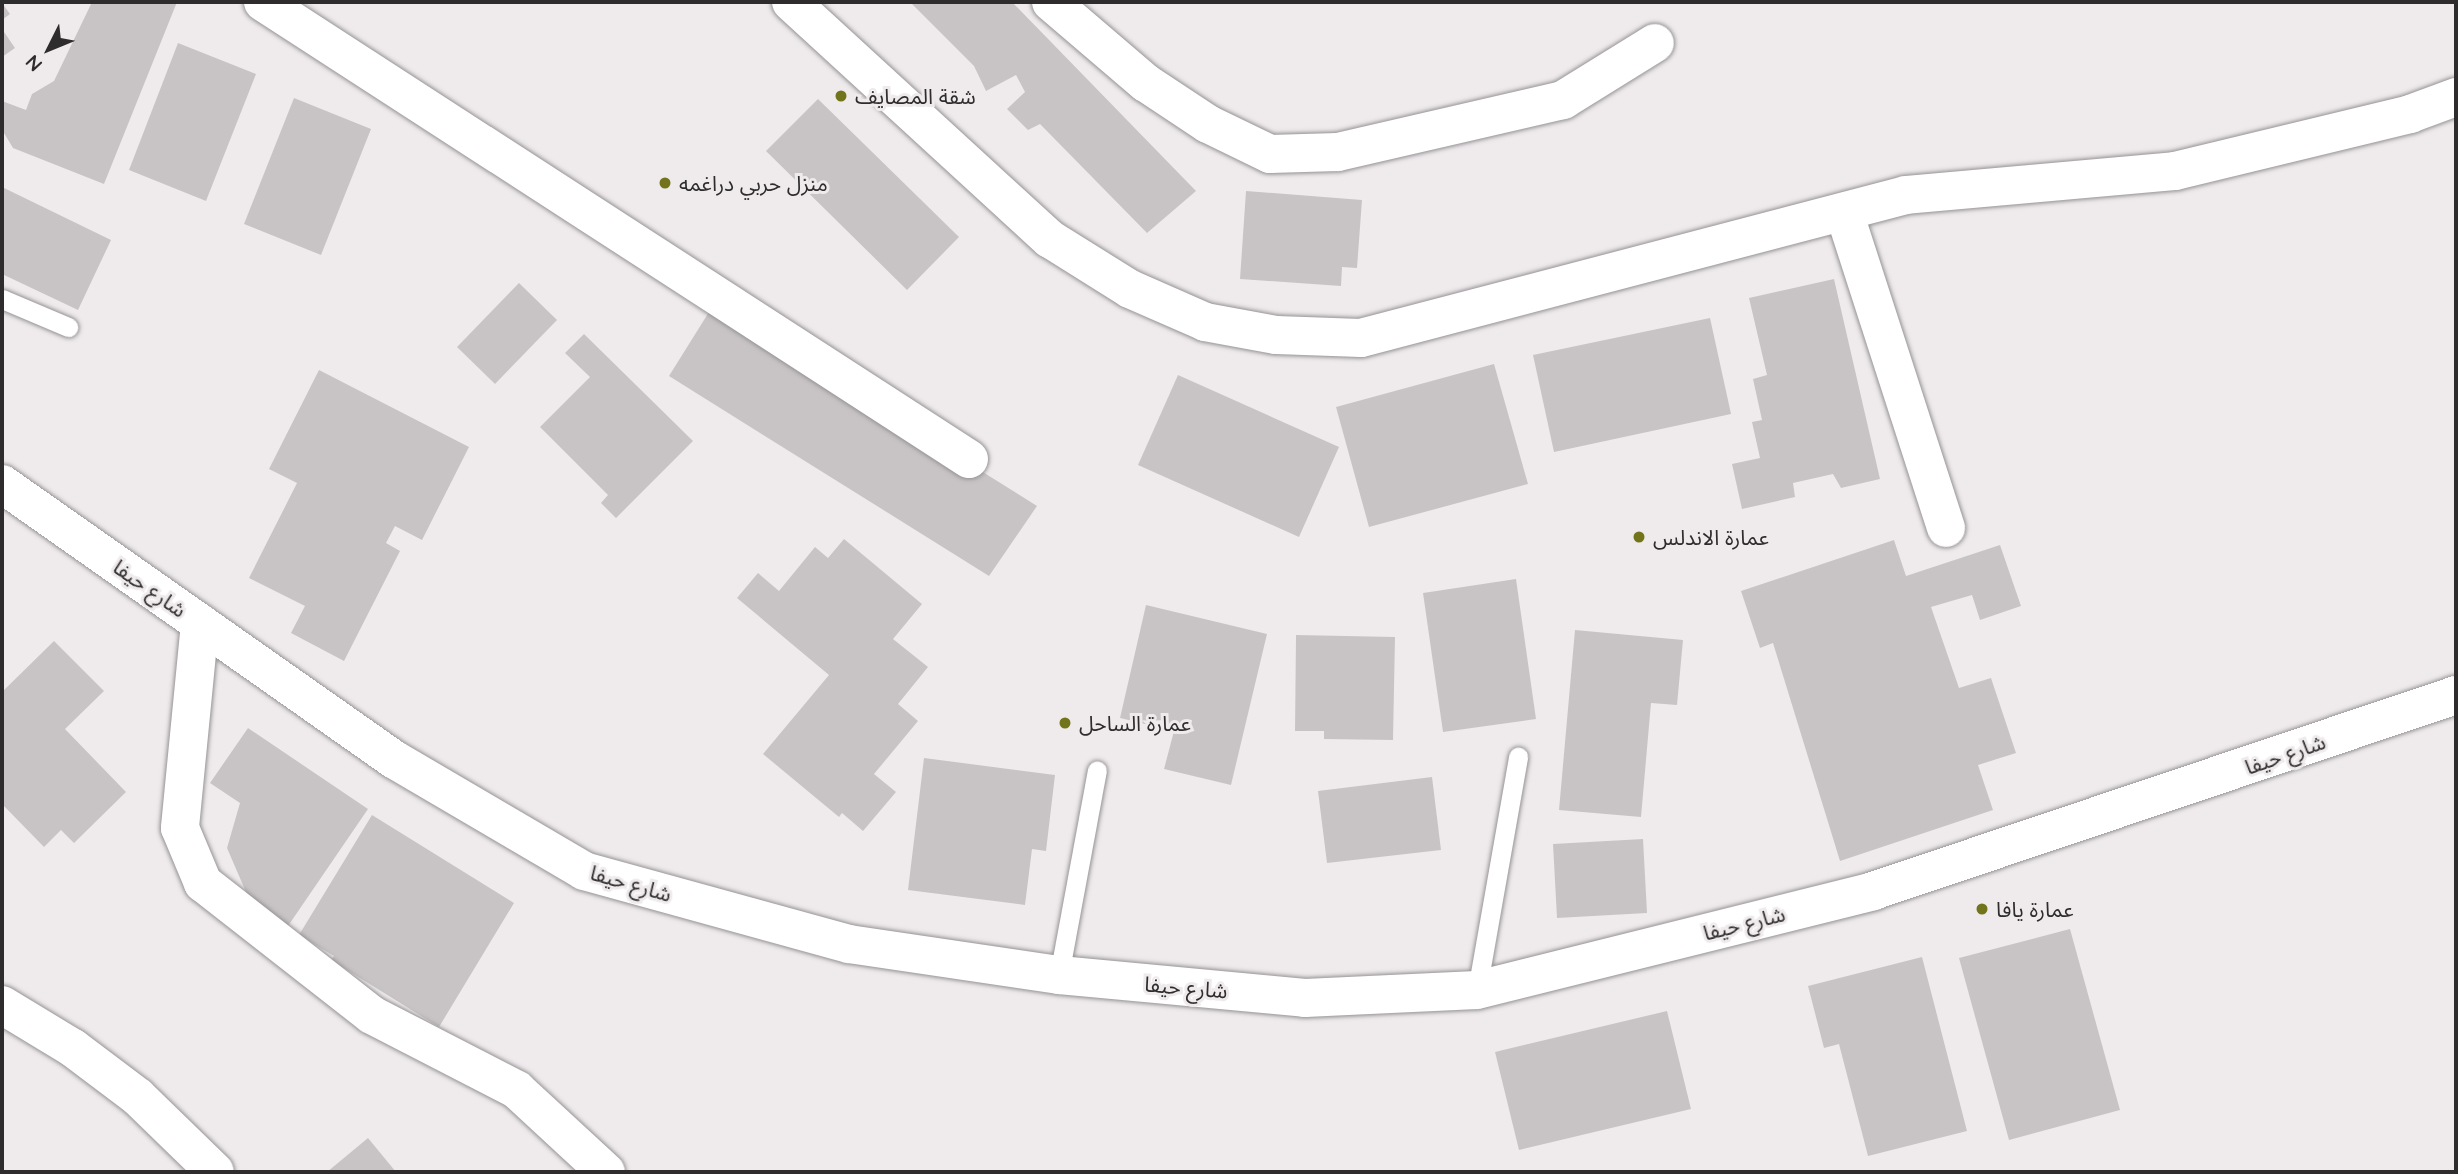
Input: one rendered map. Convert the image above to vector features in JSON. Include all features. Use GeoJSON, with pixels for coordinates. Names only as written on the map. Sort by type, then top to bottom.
{"type":"FeatureCollection","features":[{"type":"Feature","properties":{"kind":"street"},"geometry":{"type":"LineString","coordinates":[[263,2],[969,459]]}},
{"type":"Feature","properties":{"kind":"street"},"geometry":{"type":"LineString","coordinates":[[791,2],[1049,239],[1130,289],[1205,322],[1276,335],[1361,338],[1906,195],[2175,171],[2410,114],[2456,96]]}},
{"type":"Feature","properties":{"kind":"street"},"geometry":{"type":"LineString","coordinates":[[1051,2],[1146,83],[1208,124],[1270,154],[1338,152],[1563,100],[1655,43]]}},
{"type":"Feature","properties":{"kind":"street"},"geometry":{"type":"LineString","coordinates":[[1844,212],[1946,527]]}},
{"type":"Feature","properties":{"kind":"street","name":"شارع حيفا"},"geometry":{"type":"LineString","coordinates":[[2,484],[395,760],[584,871],[849,944],[1059,975],[1305,998],[1477,990],[1873,891],[2456,695]]}},
{"type":"Feature","properties":{"kind":"street"},"geometry":{"type":"LineString","coordinates":[[200,623],[180,828],[203,884],[372,1015],[517,1090],[606,1172]]}},
{"type":"Feature","properties":{"kind":"street"},"geometry":{"type":"LineString","coordinates":[[2,1005],[73,1048],[138,1097],[215,1172]]}},
{"type":"Feature","properties":{"kind":"lane"},"geometry":{"type":"LineString","coordinates":[[2,299],[68,327]]}},
{"type":"Feature","properties":{"kind":"lane"},"geometry":{"type":"LineString","coordinates":[[1477,990],[1518,757]]}},
{"type":"Feature","properties":{"kind":"lane"},"geometry":{"type":"LineString","coordinates":[[1059,975],[1097,770]]}},
{"type":"Feature","properties":{"kind":"building"},"geometry":{"type":"Polygon","coordinates":[[[92,2],[177,2],[104,184],[13,148],[4,133],[2,140],[2,101],[26,110],[32,94],[54,81],[92,2]]]}},
{"type":"Feature","properties":{"kind":"building"},"geometry":{"type":"Polygon","coordinates":[[[910,2],[1012,2],[1196,191],[1147,233],[1040,124],[1028,130],[1007,109],[1025,92],[1016,75],[986,91],[974,66],[910,2]]]}},
{"type":"Feature","properties":{"kind":"building"},"geometry":{"type":"Polygon","coordinates":[[[2,3],[10,14],[2,20],[2,3]]]}},
{"type":"Feature","properties":{"kind":"building"},"geometry":{"type":"Polygon","coordinates":[[[2,29],[15,48],[2,57],[2,29]]]}},
{"type":"Feature","properties":{"kind":"building"},"geometry":{"type":"Polygon","coordinates":[[[178,43],[256,74],[206,201],[129,170],[178,43]]]}},
{"type":"Feature","properties":{"kind":"building"},"geometry":{"type":"Polygon","coordinates":[[[294,98],[371,129],[321,255],[244,224],[294,98]]]}},
{"type":"Feature","properties":{"kind":"building"},"geometry":{"type":"Polygon","coordinates":[[[818,99],[959,237],[907,290],[766,151],[818,99]]]}},
{"type":"Feature","properties":{"kind":"building"},"geometry":{"type":"Polygon","coordinates":[[[2,187],[111,240],[78,310],[2,274],[2,187]]]}},
{"type":"Feature","properties":{"kind":"building"},"geometry":{"type":"Polygon","coordinates":[[[1246,191],[1362,200],[1357,268],[1342,267],[1341,286],[1240,279],[1246,191]]]}},
{"type":"Feature","properties":{"kind":"building"},"geometry":{"type":"Polygon","coordinates":[[[1834,279],[1880,479],[1841,488],[1833,474],[1793,483],[1795,497],[1742,509],[1732,464],[1760,458],[1752,422],[1762,420],[1753,379],[1767,375],[1749,298],[1834,279]]]}},
{"type":"Feature","properties":{"kind":"building"},"geometry":{"type":"Polygon","coordinates":[[[519,283],[557,320],[495,384],[457,347],[519,283]]]}},
{"type":"Feature","properties":{"kind":"building"},"geometry":{"type":"Polygon","coordinates":[[[714,304],[1037,506],[989,576],[669,376],[714,304]]]}},
{"type":"Feature","properties":{"kind":"building"},"geometry":{"type":"Polygon","coordinates":[[[1710,318],[1731,414],[1554,452],[1533,355],[1710,318]]]}},
{"type":"Feature","properties":{"kind":"building"},"geometry":{"type":"Polygon","coordinates":[[[584,334],[693,441],[616,518],[601,503],[608,495],[540,427],[590,377],[565,353],[584,334]]]}},
{"type":"Feature","properties":{"kind":"building"},"geometry":{"type":"Polygon","coordinates":[[[1494,364],[1528,484],[1369,527],[1336,407],[1494,364]]]}},
{"type":"Feature","properties":{"kind":"building"},"geometry":{"type":"Polygon","coordinates":[[[319,370],[469,447],[422,540],[395,526],[386,543],[400,551],[344,661],[291,633],[305,606],[249,578],[297,483],[269,469],[319,370]]]}},
{"type":"Feature","properties":{"kind":"building"},"geometry":{"type":"Polygon","coordinates":[[[1178,375],[1339,447],[1299,537],[1138,465],[1178,375]]]}},
{"type":"Feature","properties":{"kind":"building"},"geometry":{"type":"Polygon","coordinates":[[[844,539],[922,604],[893,639],[928,667],[898,704],[918,721],[874,774],[896,792],[863,831],[842,813],[839,817],[763,754],[829,675],[737,598],[758,573],[779,591],[815,547],[828,558],[844,539]]]}},
{"type":"Feature","properties":{"kind":"building"},"geometry":{"type":"Polygon","coordinates":[[[1894,540],[1906,576],[2000,545],[2021,606],[1980,620],[1972,595],[1931,607],[1959,688],[1991,678],[2016,753],[1978,765],[1993,810],[1840,861],[1773,643],[1760,648],[1741,591],[1894,540]]]}},
{"type":"Feature","properties":{"kind":"building"},"geometry":{"type":"Polygon","coordinates":[[[1516,579],[1536,719],[1443,732],[1423,593],[1516,579]]]}},
{"type":"Feature","properties":{"kind":"building"},"geometry":{"type":"Polygon","coordinates":[[[1146,605],[1267,634],[1231,785],[1164,769],[1174,731],[1120,718],[1146,605]]]}},
{"type":"Feature","properties":{"kind":"building"},"geometry":{"type":"Polygon","coordinates":[[[1575,630],[1683,640],[1677,705],[1651,703],[1641,817],[1559,810],[1575,630]]]}},
{"type":"Feature","properties":{"kind":"building"},"geometry":{"type":"Polygon","coordinates":[[[1296,635],[1395,637],[1393,740],[1324,739],[1324,731],[1295,731],[1296,635]]]}},
{"type":"Feature","properties":{"kind":"building"},"geometry":{"type":"Polygon","coordinates":[[[54,641],[104,691],[65,729],[126,792],[74,843],[61,830],[44,847],[2,804],[2,692],[54,641]]]}},
{"type":"Feature","properties":{"kind":"building"},"geometry":{"type":"Polygon","coordinates":[[[248,728],[368,809],[288,926],[249,899],[227,848],[240,803],[210,783],[248,728]]]}},
{"type":"Feature","properties":{"kind":"building"},"geometry":{"type":"Polygon","coordinates":[[[924,758],[1055,775],[1046,851],[1032,849],[1025,905],[908,890],[924,758]]]}},
{"type":"Feature","properties":{"kind":"building"},"geometry":{"type":"Polygon","coordinates":[[[1432,777],[1441,850],[1327,863],[1318,791],[1432,777]]]}},
{"type":"Feature","properties":{"kind":"building"},"geometry":{"type":"Polygon","coordinates":[[[372,815],[514,903],[439,1027],[331,960],[334,956],[299,935],[372,815]]]}},
{"type":"Feature","properties":{"kind":"building"},"geometry":{"type":"Polygon","coordinates":[[[1643,839],[1647,913],[1557,918],[1553,844],[1643,839]]]}},
{"type":"Feature","properties":{"kind":"building"},"geometry":{"type":"Polygon","coordinates":[[[2070,929],[2120,1110],[2009,1140],[1959,958],[2070,929]]]}},
{"type":"Feature","properties":{"kind":"building"},"geometry":{"type":"Polygon","coordinates":[[[1922,957],[1967,1131],[1868,1156],[1839,1044],[1824,1048],[1808,986],[1922,957]]]}},
{"type":"Feature","properties":{"kind":"building"},"geometry":{"type":"Polygon","coordinates":[[[1667,1011],[1691,1109],[1519,1150],[1495,1052],[1667,1011]]]}},
{"type":"Feature","properties":{"kind":"building"},"geometry":{"type":"Polygon","coordinates":[[[368,1138],[396,1172],[327,1172],[368,1138]]]}},
{"type":"Feature","properties":{"kind":"place","name":"شقة المصايف"},"geometry":{"type":"Point","coordinates":[841,96]}},
{"type":"Feature","properties":{"kind":"place","name":"منزل حربي دراغمه"},"geometry":{"type":"Point","coordinates":[665,183]}},
{"type":"Feature","properties":{"kind":"place","name":"عمارة الاندلس"},"geometry":{"type":"Point","coordinates":[1639,537]}},
{"type":"Feature","properties":{"kind":"place","name":"عمارة الساحل"},"geometry":{"type":"Point","coordinates":[1065,723]}},
{"type":"Feature","properties":{"kind":"place","name":"عمارة يافا"},"geometry":{"type":"Point","coordinates":[1982,909]}}]}
